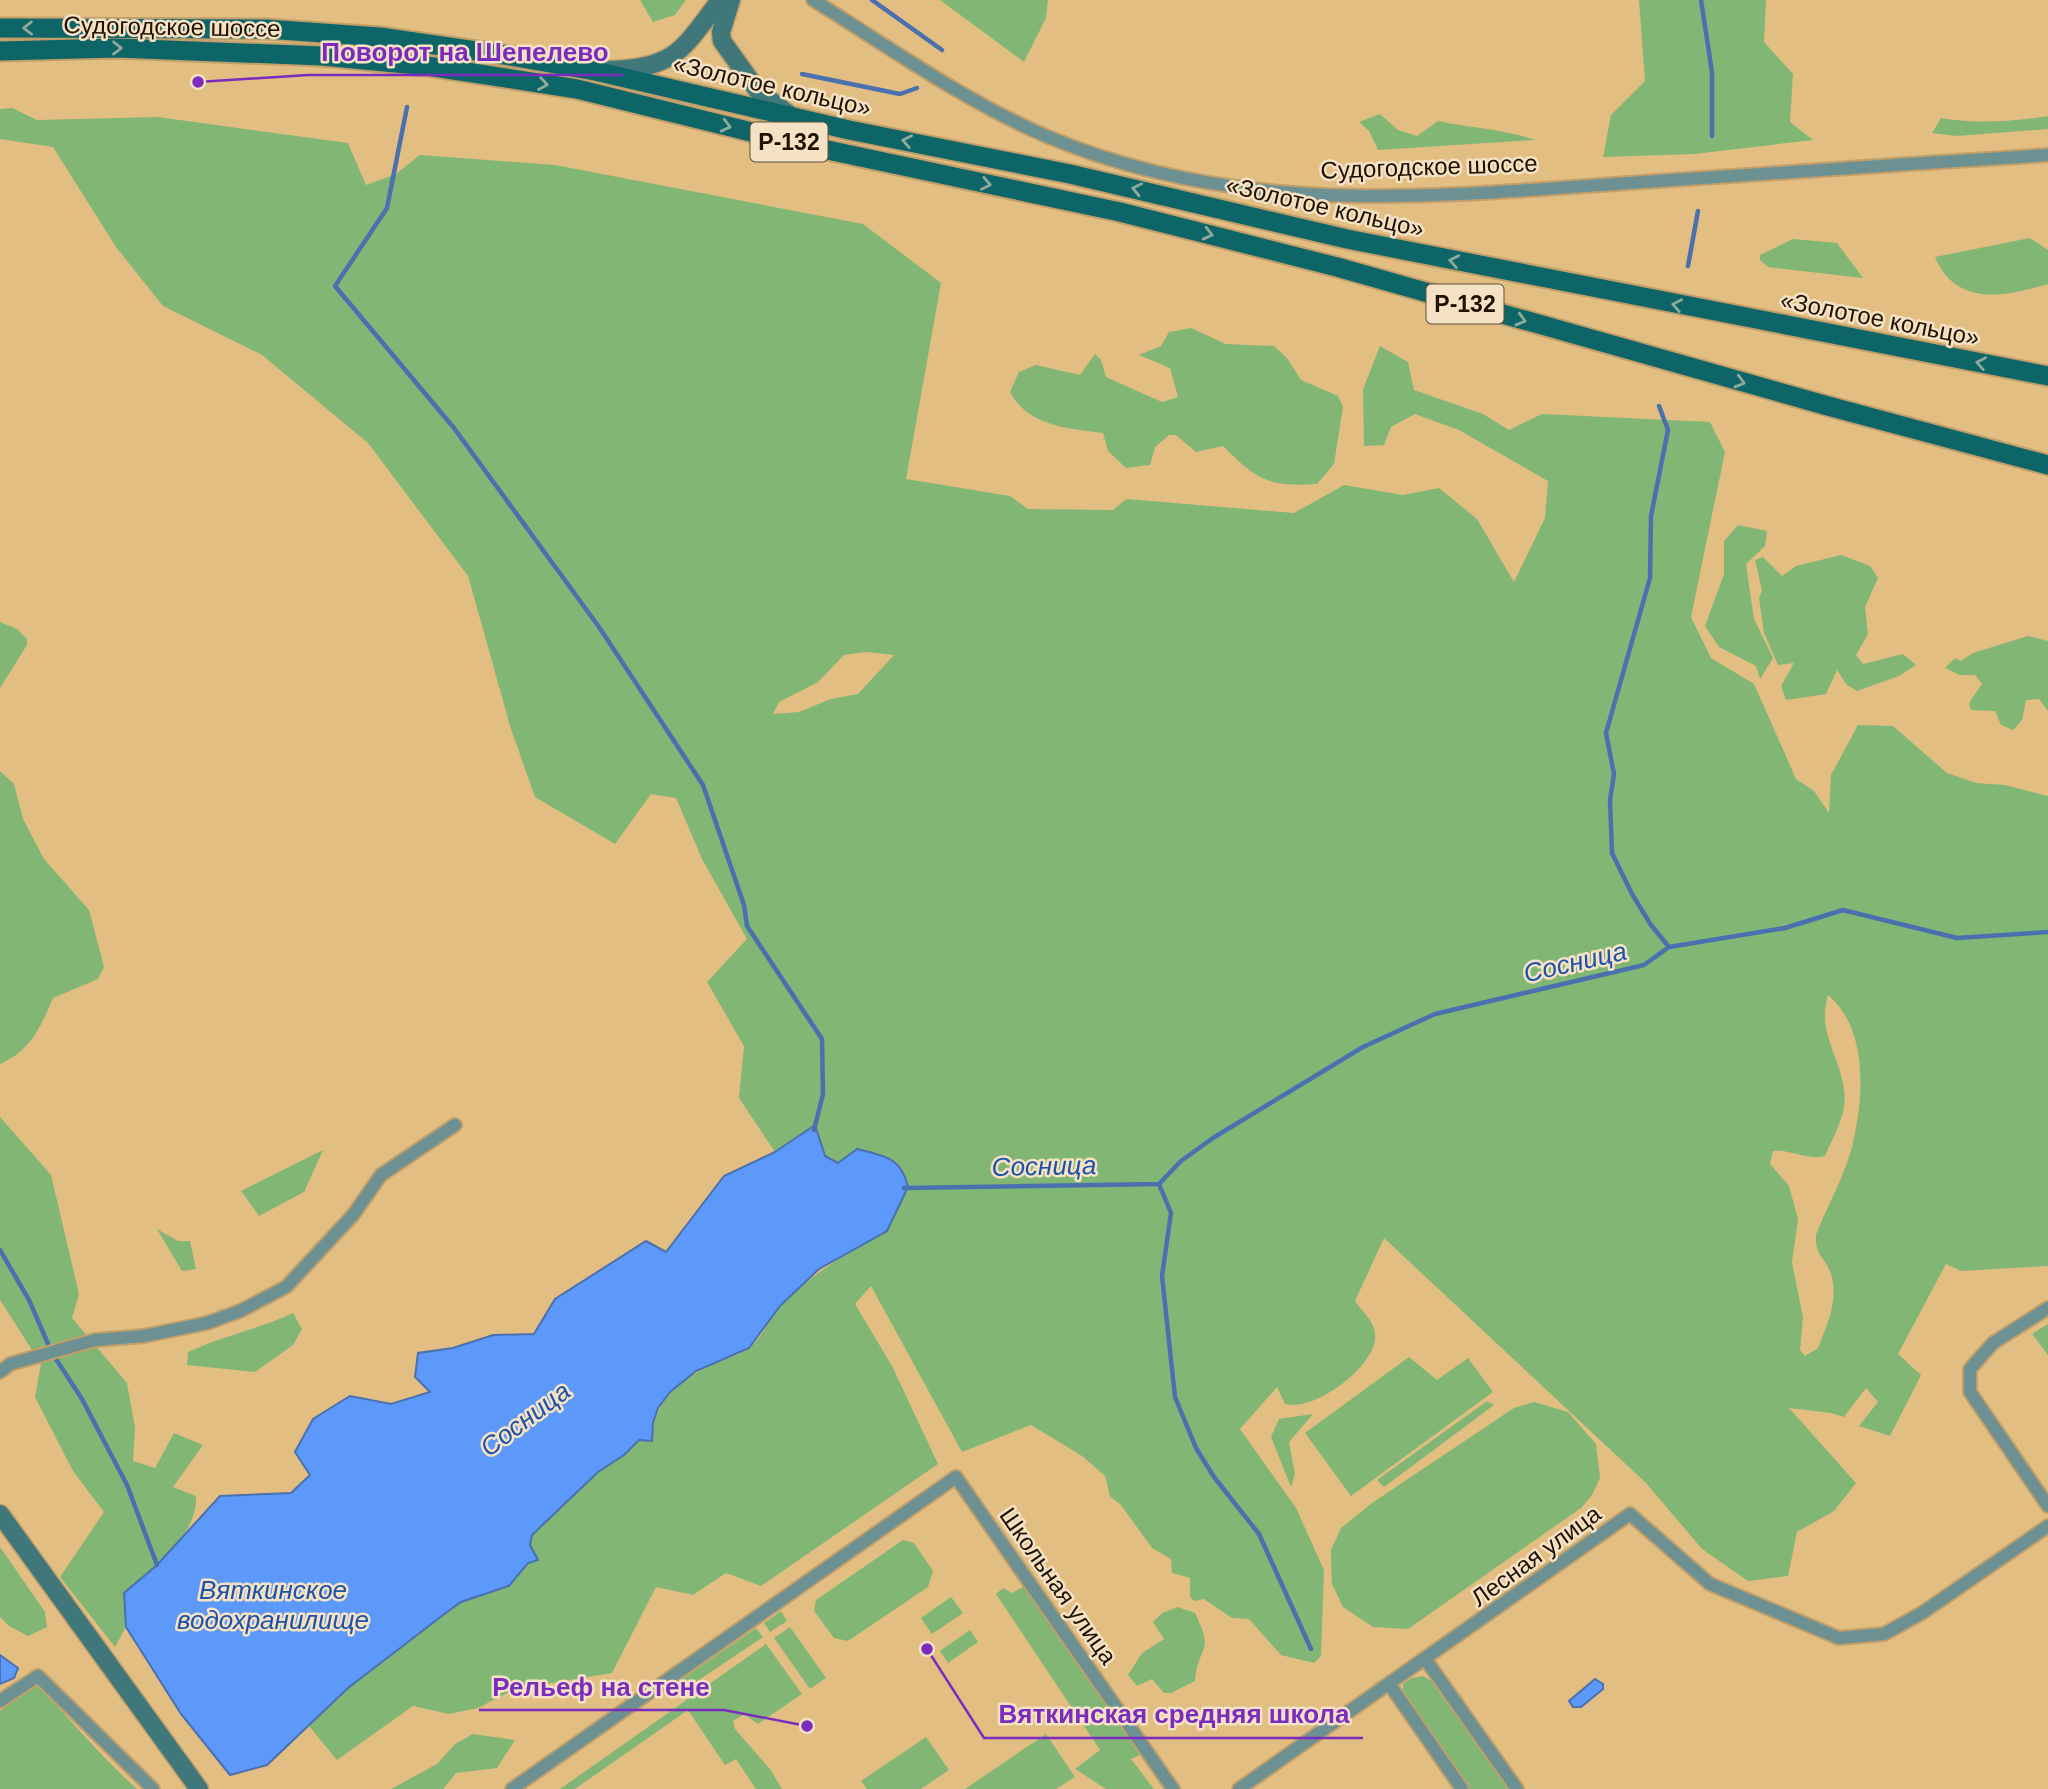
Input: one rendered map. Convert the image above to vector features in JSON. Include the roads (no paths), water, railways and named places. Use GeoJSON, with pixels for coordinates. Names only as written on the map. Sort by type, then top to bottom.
{"type":"FeatureCollection","features":[{"type":"Feature","properties":{"kind":"main road","name":"Судогодское шоссе"},"geometry":{"type":"LineString","coordinates":[[0,28],[278,30],[380,37],[596,71]]}},
{"type":"Feature","properties":{"kind":"main road","name":"Судогодское шоссе"},"geometry":{"type":"LineString","coordinates":[[0,51],[96,48],[323,56],[427,66],[576,89],[803,145],[1120,212],[1337,267],[1815,403],[2048,465]]}},
{"type":"Feature","properties":{"kind":"main road","name":"«Золотое кольцо»"},"geometry":{"type":"LineString","coordinates":[[596,71],[791,116],[1070,174],[1347,239],[2048,376]]}},
{"type":"Feature","properties":{"kind":"street"},"geometry":{"type":"LineString","coordinates":[[596,71],[642,69],[665,61],[681,51],[720,0]]}},
{"type":"Feature","properties":{"kind":"street"},"geometry":{"type":"LineString","coordinates":[[731,0],[721,32],[722,41],[758,91],[791,116]]}},
{"type":"Feature","properties":{"kind":"street","name":"Судогодское шоссе"},"geometry":{"type":"LineString","coordinates":[[813,0],[977,102],[1047,137],[1126,163],[1242,191],[1353,198],[1469,194],[2048,155]]}},
{"type":"Feature","properties":{"kind":"street"},"geometry":{"type":"LineString","coordinates":[[0,1372],[10,1364],[95,1340],[144,1336],[207,1323],[240,1311],[286,1287],[345,1224],[381,1175],[455,1125]]}},
{"type":"Feature","properties":{"kind":"street"},"geometry":{"type":"LineString","coordinates":[[2048,1308],[1993,1343],[1969,1369],[1970,1392],[2048,1506]]}},
{"type":"Feature","properties":{"kind":"street","name":"Школьная улица"},"geometry":{"type":"LineString","coordinates":[[512,1789],[956,1477],[1173,1789]]}},
{"type":"Feature","properties":{"kind":"street"},"geometry":{"type":"LineString","coordinates":[[0,1514],[199,1789]]}},
{"type":"Feature","properties":{"kind":"street","name":"Лесная улица"},"geometry":{"type":"LineString","coordinates":[[1239,1789],[1630,1514],[1710,1584],[1839,1638],[1884,1634],[1922,1613],[2048,1526]]}},
{"type":"Feature","properties":{"kind":"street"},"geometry":{"type":"LineString","coordinates":[[1426,1660],[1517,1789]]}},
{"type":"Feature","properties":{"kind":"street"},"geometry":{"type":"LineString","coordinates":[[0,1701],[38,1676],[153,1789]]}},
{"type":"Feature","properties":{"kind":"street"},"geometry":{"type":"LineString","coordinates":[[1390,1685],[1462,1789]]}},
{"type":"Feature","properties":{"kind":"water","name":"Вяткинское водохранилище"},"geometry":{"type":"Polygon","coordinates":[[[815,1125],[825,1156],[838,1163],[857,1149],[884,1156],[901,1169],[908,1187],[887,1231],[819,1269],[780,1306],[749,1348],[696,1371],[670,1392],[658,1408],[653,1423],[652,1441],[639,1440],[624,1455],[598,1472],[532,1535],[530,1545],[538,1560],[528,1563],[509,1586],[461,1602],[348,1688],[267,1765],[230,1775],[181,1714],[126,1627],[124,1593],[157,1565],[220,1496],[291,1493],[310,1475],[295,1452],[313,1419],[350,1396],[391,1404],[430,1392],[415,1377],[418,1353],[453,1348],[493,1335],[534,1334],[555,1299],[646,1241],[666,1252],[724,1176],[775,1152],[815,1125]]]}},
{"type":"Feature","properties":{"kind":"water"},"geometry":{"type":"Polygon","coordinates":[[[0,1655],[18,1668],[14,1678],[0,1684],[0,1655]]]}},
{"type":"Feature","properties":{"kind":"water"},"geometry":{"type":"Polygon","coordinates":[[[1595,1679],[1603,1684],[1603,1689],[1581,1707],[1573,1707],[1569,1701],[1595,1679]]]}},
{"type":"Feature","properties":{"kind":"waterway"},"geometry":{"type":"LineString","coordinates":[[872,0],[942,50]]}},
{"type":"Feature","properties":{"kind":"waterway"},"geometry":{"type":"LineString","coordinates":[[1701,0],[1712,72],[1712,136]]}},
{"type":"Feature","properties":{"kind":"waterway"},"geometry":{"type":"LineString","coordinates":[[802,74],[900,94],[917,88]]}},
{"type":"Feature","properties":{"kind":"waterway"},"geometry":{"type":"LineString","coordinates":[[407,107],[387,208],[335,286],[454,428],[599,627],[703,785],[744,905],[747,926],[822,1039],[823,1094],[814,1130]]}},
{"type":"Feature","properties":{"kind":"waterway"},"geometry":{"type":"LineString","coordinates":[[1688,266],[1698,211]]}},
{"type":"Feature","properties":{"kind":"waterway"},"geometry":{"type":"LineString","coordinates":[[1659,406],[1668,430],[1651,516],[1650,578],[1606,733],[1614,774],[1610,800],[1612,853],[1632,894],[1651,925],[1669,947]]}},
{"type":"Feature","properties":{"kind":"waterway","name":"Сосница"},"geometry":{"type":"LineString","coordinates":[[904,1188],[1159,1184],[1181,1161],[1213,1138],[1363,1047],[1435,1014],[1644,965],[1669,947],[1785,928],[1843,910],[1957,938],[2048,932]]}},
{"type":"Feature","properties":{"kind":"waterway"},"geometry":{"type":"LineString","coordinates":[[1159,1184],[1171,1213],[1162,1276],[1175,1397],[1196,1448],[1214,1477],[1259,1534],[1311,1649]]}},
{"type":"Feature","properties":{"kind":"waterway"},"geometry":{"type":"LineString","coordinates":[[0,1250],[29,1300],[52,1353],[82,1399],[127,1485],[157,1565]]}},
{"type":"Feature","properties":{"kind":"place","name":"Поворот на Шепелево"},"geometry":{"type":"Point","coordinates":[198,82]}},
{"type":"Feature","properties":{"kind":"place","name":"Вяткинская средняя школа"},"geometry":{"type":"Point","coordinates":[927,1649]}},
{"type":"Feature","properties":{"kind":"place","name":"Рельеф на стене"},"geometry":{"type":"Point","coordinates":[807,1726]}}]}
